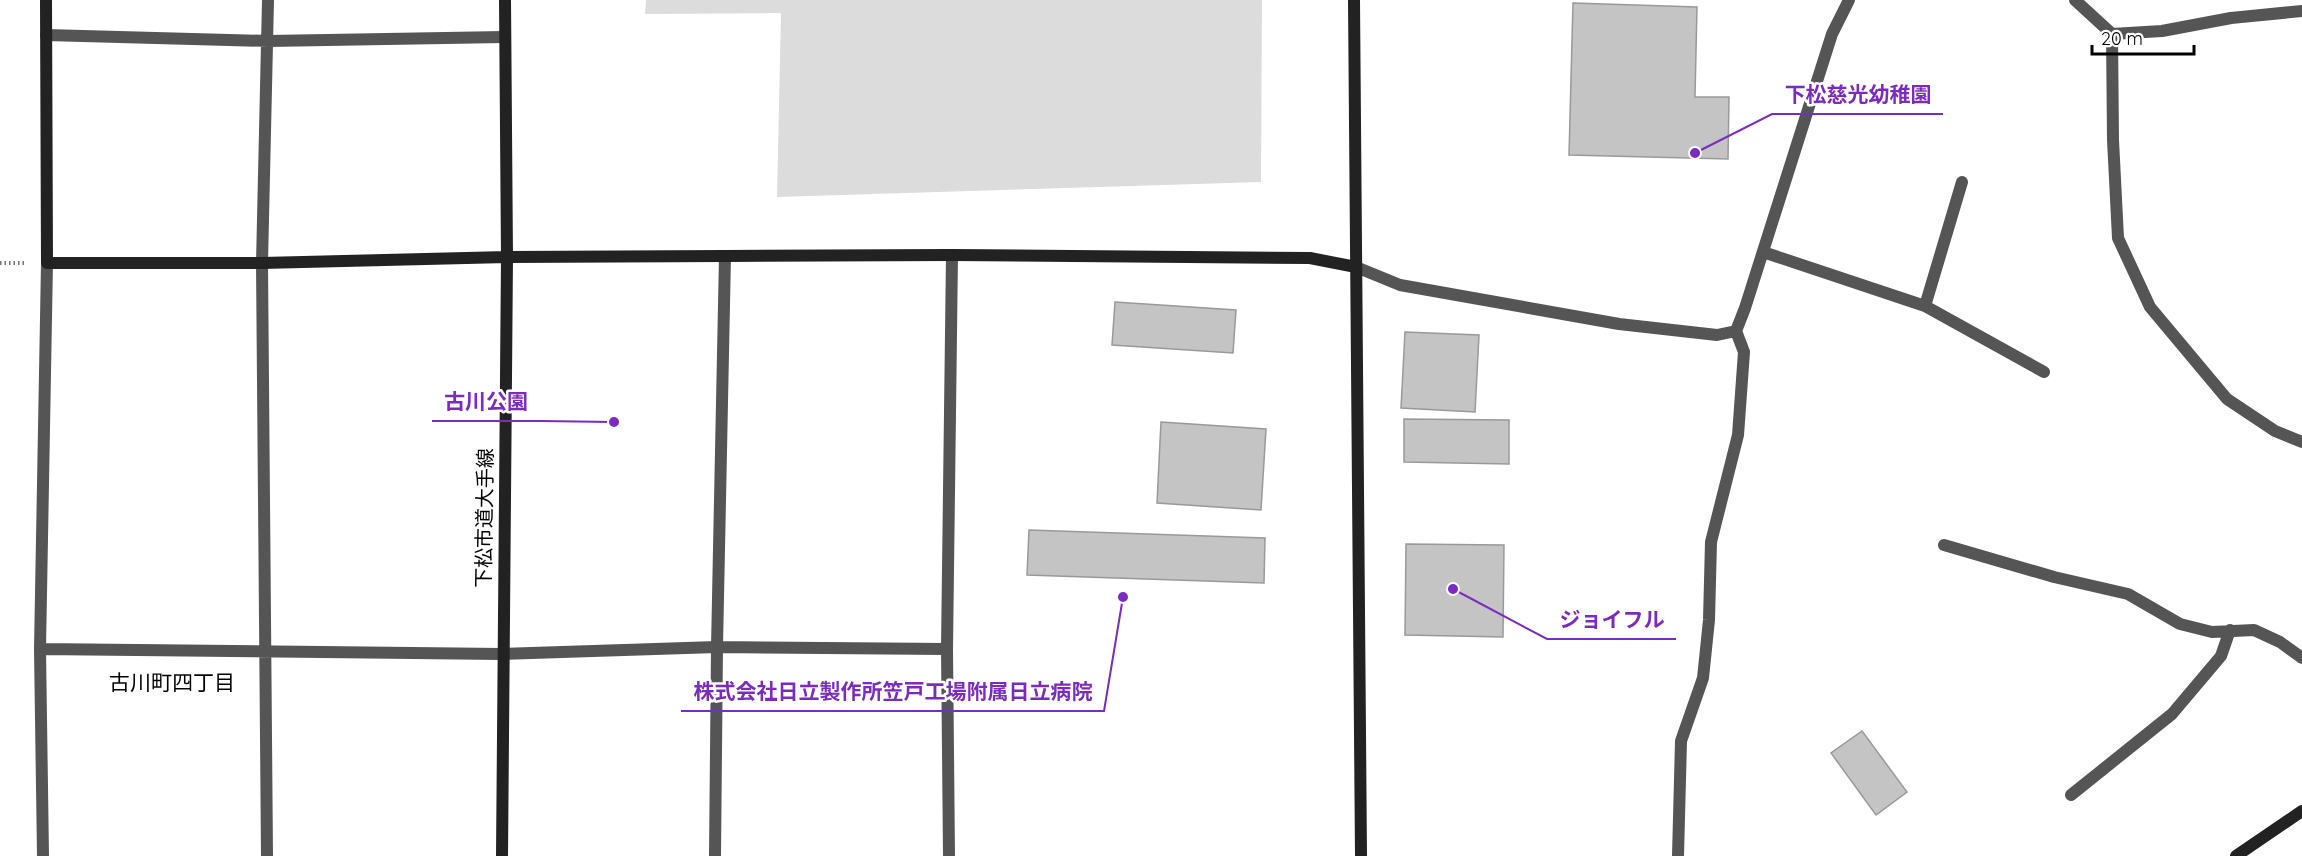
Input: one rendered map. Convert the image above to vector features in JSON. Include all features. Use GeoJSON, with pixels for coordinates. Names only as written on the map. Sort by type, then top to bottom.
{"type":"FeatureCollection","features":[{"type":"Feature","properties":{"kind":"street"},"geometry":{"type":"LineString","coordinates":[[43,856],[40,649],[47,263],[46,0]]}},
{"type":"Feature","properties":{"kind":"street"},"geometry":{"type":"LineString","coordinates":[[267,856],[262,263],[268,0]]}},
{"type":"Feature","properties":{"kind":"street","name":"下松市道大手線"},"geometry":{"type":"LineString","coordinates":[[502,856],[507,257],[505,0]]}},
{"type":"Feature","properties":{"kind":"street"},"geometry":{"type":"LineString","coordinates":[[1354,0],[1361,856]]}},
{"type":"Feature","properties":{"kind":"street"},"geometry":{"type":"LineString","coordinates":[[1678,856],[1681,741],[1703,678],[1709,620],[1711,542],[1738,435],[1744,352],[1736,331],[1832,34],[1849,0]]}},
{"type":"Feature","properties":{"kind":"street"},"geometry":{"type":"LineString","coordinates":[[2075,0],[2112,34],[2162,31],[2231,18],[2302,11]]}},
{"type":"Feature","properties":{"kind":"street"},"geometry":{"type":"LineString","coordinates":[[2112,34],[2113,141],[2118,238],[2150,307],[2227,399],[2275,431],[2302,442]]}},
{"type":"Feature","properties":{"kind":"street"},"geometry":{"type":"LineString","coordinates":[[46,35],[268,41],[504,37]]}},
{"type":"Feature","properties":{"kind":"street"},"geometry":{"type":"LineString","coordinates":[[1925,306],[1962,182]]}},
{"type":"Feature","properties":{"kind":"street"},"geometry":{"type":"LineString","coordinates":[[1762,252],[1925,306],[2043,372]]}},
{"type":"Feature","properties":{"kind":"street"},"geometry":{"type":"LineString","coordinates":[[47,263],[262,263],[725,255],[1310,258],[1356,267],[1400,285],[1618,324],[1717,335],[1736,331]]}},
{"type":"Feature","properties":{"kind":"street"},"geometry":{"type":"LineString","coordinates":[[715,856],[725,255]]}},
{"type":"Feature","properties":{"kind":"street"},"geometry":{"type":"LineString","coordinates":[[949,856],[947,649],[952,255]]}},
{"type":"Feature","properties":{"kind":"street"},"geometry":{"type":"LineString","coordinates":[[1944,544],[2054,577],[2128,594],[2180,624],[2212,632],[2254,630],[2280,642],[2302,658]]}},
{"type":"Feature","properties":{"kind":"street"},"geometry":{"type":"LineString","coordinates":[[2071,795],[2172,714],[2221,656],[2230,630]]}},
{"type":"Feature","properties":{"kind":"street"},"geometry":{"type":"LineString","coordinates":[[40,649],[502,654],[717,647],[947,649]]}},
{"type":"Feature","properties":{"kind":"street"},"geometry":{"type":"LineString","coordinates":[[2236,856],[2302,811]]}},
{"type":"Feature","properties":{"kind":"shaded area"},"geometry":{"type":"Polygon","coordinates":[[[646,0],[1262,0],[1261,182],[777,197],[781,13],[645,14],[646,0]]]}},
{"type":"Feature","properties":{"kind":"building"},"geometry":{"type":"Polygon","coordinates":[[[1573,3],[1697,7],[1695,97],[1729,97],[1728,159],[1569,155],[1573,3]]]}},
{"type":"Feature","properties":{"kind":"building"},"geometry":{"type":"Polygon","coordinates":[[[1115,302],[1236,310],[1233,353],[1112,345],[1115,302]]]}},
{"type":"Feature","properties":{"kind":"building"},"geometry":{"type":"Polygon","coordinates":[[[1405,332],[1479,335],[1475,412],[1401,408],[1405,332]]]}},
{"type":"Feature","properties":{"kind":"building"},"geometry":{"type":"Polygon","coordinates":[[[1404,419],[1509,420],[1509,464],[1404,462],[1404,419]]]}},
{"type":"Feature","properties":{"kind":"building"},"geometry":{"type":"Polygon","coordinates":[[[1161,422],[1266,429],[1261,510],[1157,503],[1161,422]]]}},
{"type":"Feature","properties":{"kind":"building"},"geometry":{"type":"Polygon","coordinates":[[[1029,530],[1265,538],[1264,583],[1027,575],[1029,530]]]}},
{"type":"Feature","properties":{"kind":"building"},"geometry":{"type":"Polygon","coordinates":[[[1406,544],[1504,545],[1503,637],[1405,635],[1406,544]]]}},
{"type":"Feature","properties":{"kind":"building"},"geometry":{"type":"Polygon","coordinates":[[[1862,731],[1907,792],[1876,815],[1831,753],[1862,731]]]}},
{"type":"Feature","properties":{"kind":"place","name":"下松慈光幼稚園"},"geometry":{"type":"Point","coordinates":[1695,153]}},
{"type":"Feature","properties":{"kind":"place","name":"古川公園"},"geometry":{"type":"Point","coordinates":[614,422]}},
{"type":"Feature","properties":{"kind":"place","name":"ジョイフル"},"geometry":{"type":"Point","coordinates":[1453,589]}},
{"type":"Feature","properties":{"kind":"place","name":"株式会社日立製作所笠戸工場附属日立病院"},"geometry":{"type":"Point","coordinates":[1123,597]}},
{"type":"Feature","properties":{"kind":"district","name":"古川町四丁目"},"geometry":{"type":"Point","coordinates":[172,682]}}]}
